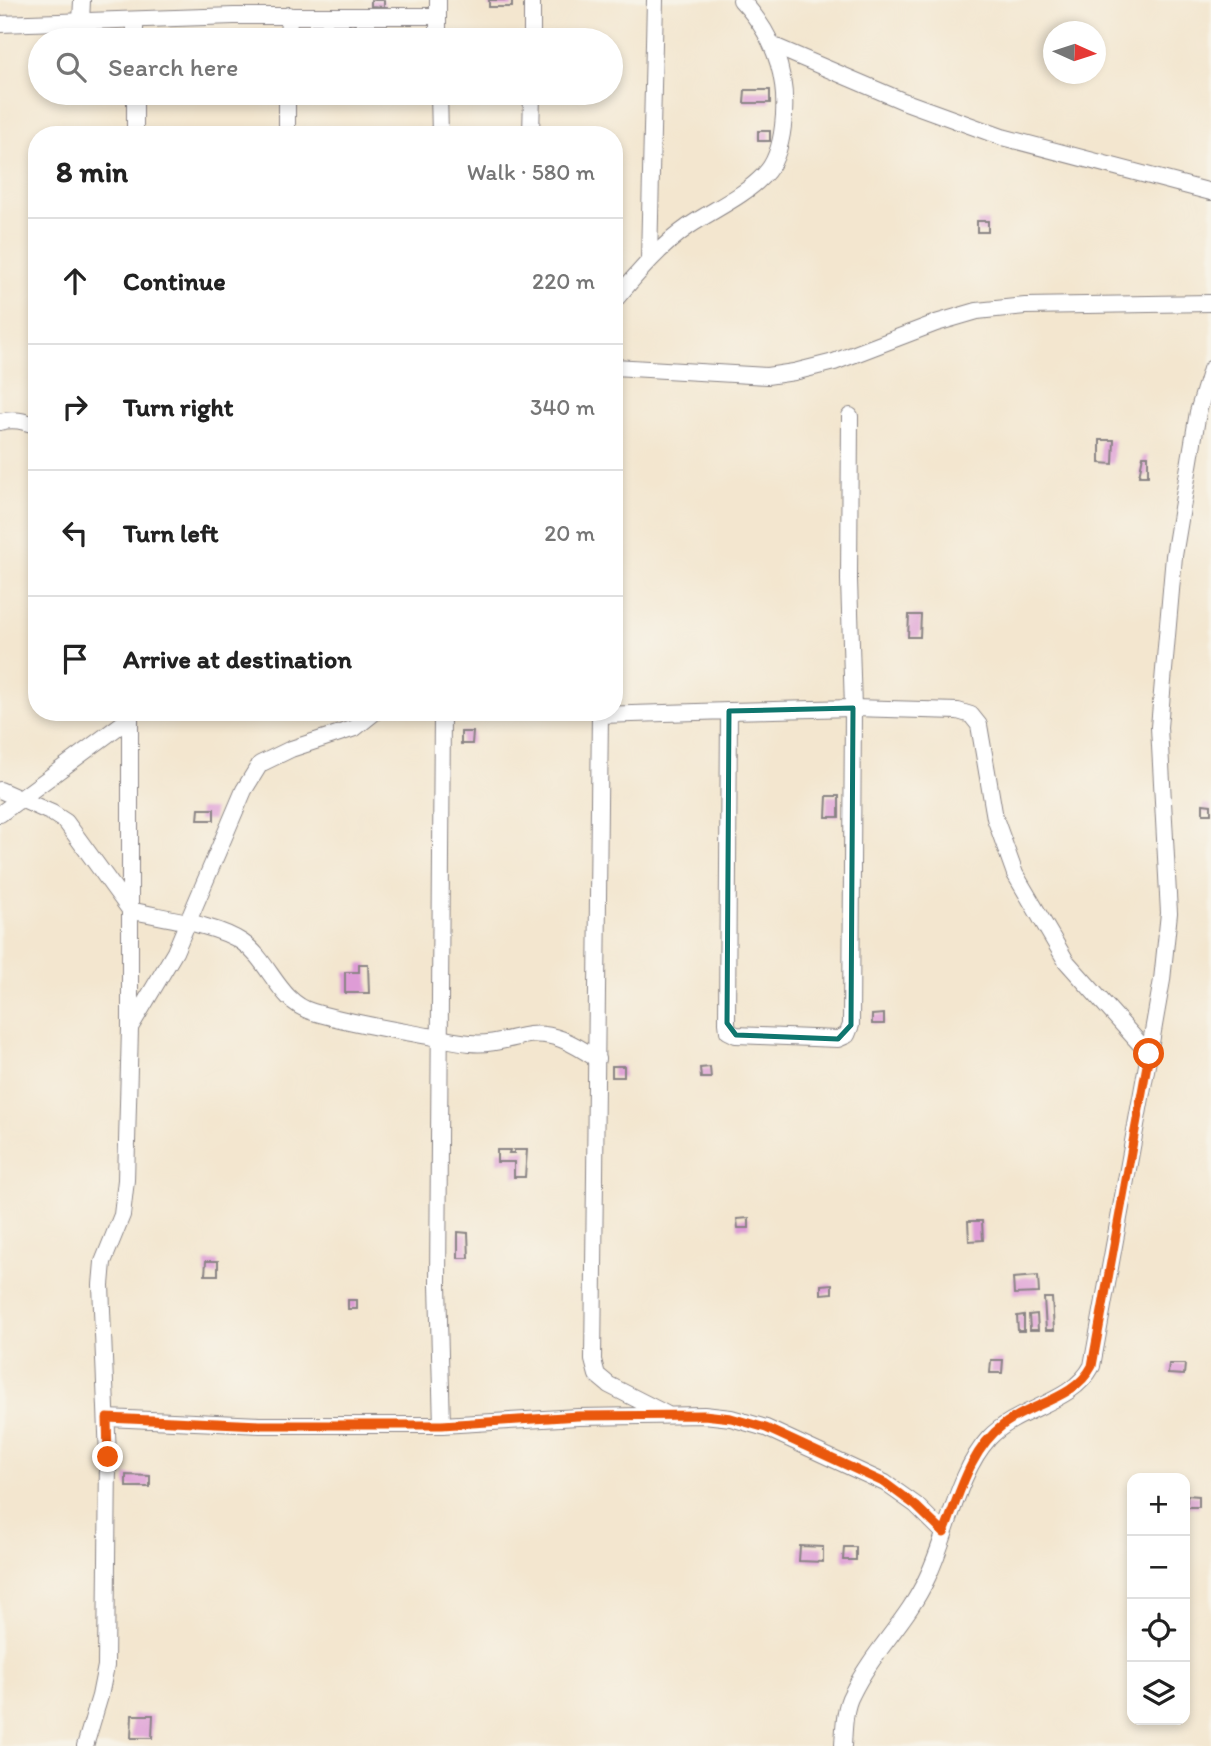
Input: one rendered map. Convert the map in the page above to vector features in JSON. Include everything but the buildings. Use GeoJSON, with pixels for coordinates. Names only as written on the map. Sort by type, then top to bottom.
{"type":"FeatureCollection","features":[{"type":"Feature","properties":{"kind":"street"},"geometry":{"type":"LineString","coordinates":[[81,22],[82,0]]}},
{"type":"Feature","properties":{"kind":"street"},"geometry":{"type":"LineString","coordinates":[[532,0],[532,28]]}},
{"type":"Feature","properties":{"kind":"street"},"geometry":{"type":"LineString","coordinates":[[649,260],[655,0]]}},
{"type":"Feature","properties":{"kind":"street"},"geometry":{"type":"LineString","coordinates":[[623,290],[649,260],[688,226],[734,199],[766,174],[781,146],[785,84],[774,46],[745,2]]}},
{"type":"Feature","properties":{"kind":"street"},"geometry":{"type":"LineString","coordinates":[[0,24],[135,20],[233,8],[289,15],[438,8],[438,28]]}},
{"type":"Feature","properties":{"kind":"street"},"geometry":{"type":"LineString","coordinates":[[288,28],[289,15]]}},
{"type":"Feature","properties":{"kind":"street"},"geometry":{"type":"LineString","coordinates":[[135,20],[135,28]]}},
{"type":"Feature","properties":{"kind":"street"},"geometry":{"type":"LineString","coordinates":[[774,46],[903,101],[1002,136],[1211,192]]}},
{"type":"Feature","properties":{"kind":"street"},"geometry":{"type":"LineString","coordinates":[[135,105],[135,126]]}},
{"type":"Feature","properties":{"kind":"street"},"geometry":{"type":"LineString","coordinates":[[287,126],[288,105]]}},
{"type":"Feature","properties":{"kind":"street"},"geometry":{"type":"LineString","coordinates":[[439,105],[440,126]]}},
{"type":"Feature","properties":{"kind":"street"},"geometry":{"type":"LineString","coordinates":[[531,126],[532,105]]}},
{"type":"Feature","properties":{"kind":"street"},"geometry":{"type":"LineString","coordinates":[[623,368],[768,376],[834,362],[936,323],[977,311],[1025,306],[1211,303]]}},
{"type":"Feature","properties":{"kind":"street"},"geometry":{"type":"LineString","coordinates":[[843,1746],[850,1696],[911,1608],[928,1577],[975,1457],[988,1438],[1004,1424],[1071,1389],[1086,1377],[1092,1366],[1162,980],[1169,913],[1160,714],[1174,556],[1198,412],[1211,369]]}},
{"type":"Feature","properties":{"kind":"street"},"geometry":{"type":"LineString","coordinates":[[729,711],[728,1031],[736,1035],[838,1039],[847,1035],[851,1026],[853,708],[849,580],[849,416]]}},
{"type":"Feature","properties":{"kind":"street"},"geometry":{"type":"LineString","coordinates":[[0,422],[9,419],[28,422]]}},
{"type":"Feature","properties":{"kind":"street"},"geometry":{"type":"LineString","coordinates":[[623,713],[853,708],[958,711],[971,715],[979,725],[995,818],[1015,874],[1066,961],[1149,1054]]}},
{"type":"Feature","properties":{"kind":"street"},"geometry":{"type":"LineString","coordinates":[[0,814],[17,799],[74,761],[123,721]]}},
{"type":"Feature","properties":{"kind":"street"},"geometry":{"type":"LineString","coordinates":[[85,1746],[106,1666],[108,1457],[101,1285],[103,1262],[122,1214],[127,1181],[130,721]]}},
{"type":"Feature","properties":{"kind":"street"},"geometry":{"type":"LineString","coordinates":[[130,1028],[176,952],[244,790],[260,764],[291,749],[355,727],[363,721]]}},
{"type":"Feature","properties":{"kind":"street"},"geometry":{"type":"LineString","coordinates":[[442,721],[438,1285],[442,1425]]}},
{"type":"Feature","properties":{"kind":"street"},"geometry":{"type":"LineString","coordinates":[[600,721],[593,1360],[597,1375],[609,1385],[668,1416]]}},
{"type":"Feature","properties":{"kind":"street"},"geometry":{"type":"LineString","coordinates":[[0,790],[66,822],[130,910],[229,934],[246,944],[296,1005],[310,1012],[373,1027],[469,1043],[487,1044],[527,1035],[551,1035],[571,1042],[597,1059]]}},
{"type":"Feature","properties":{"kind":"street"},"geometry":{"type":"LineString","coordinates":[[107,1418],[260,1425],[442,1425],[539,1418],[731,1418],[766,1428],[885,1483],[916,1506],[944,1533]]}},
{"type":"Feature","properties":{"kind":"highlighted area"},"geometry":{"type":"Polygon","coordinates":[[[853,708],[851,1025],[838,1039],[736,1035],[727,1023],[729,711],[853,708]]]}},
{"type":"Feature","properties":{"kind":"route"},"geometry":{"type":"LineString","coordinates":[[108,1457],[107,1418],[260,1425],[442,1425],[578,1416],[704,1415],[731,1418],[766,1428],[885,1483],[916,1506],[944,1533],[975,1457],[988,1438],[1004,1424],[1071,1389],[1086,1377],[1092,1366],[1149,1054]]}}]}
